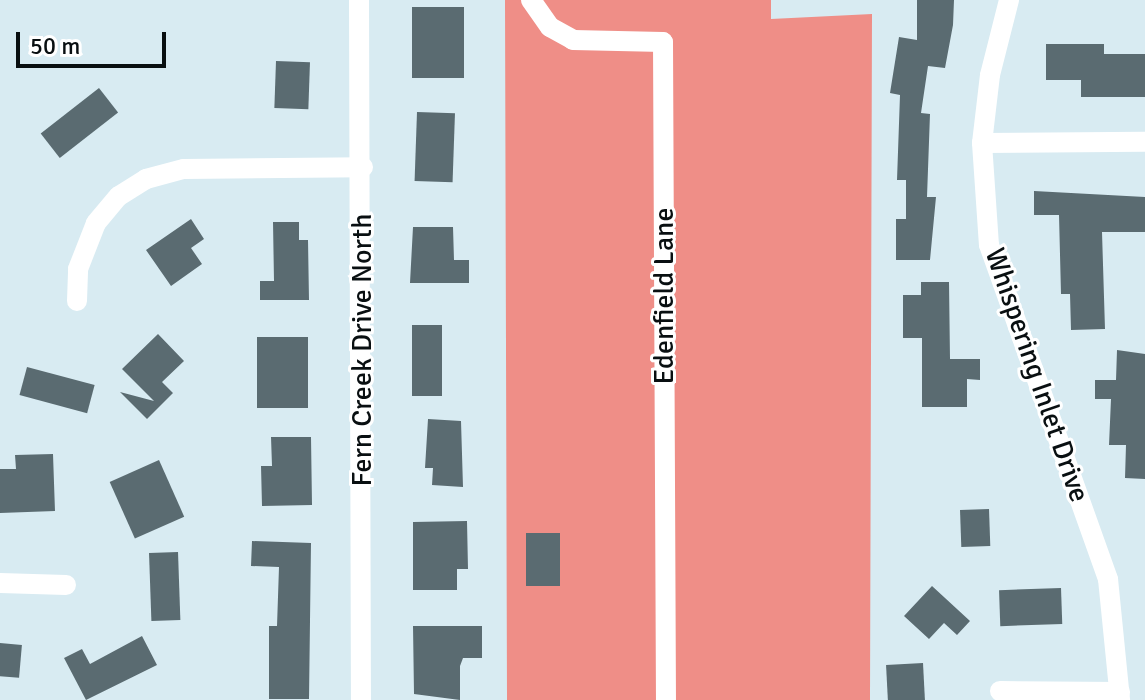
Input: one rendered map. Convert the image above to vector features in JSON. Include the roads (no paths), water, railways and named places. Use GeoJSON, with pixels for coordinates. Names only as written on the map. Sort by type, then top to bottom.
{"type":"FeatureCollection","features":[{"type":"Feature","properties":{"kind":"street","name":"Fern Creek Drive North"},"geometry":{"type":"LineString","coordinates":[[359,0],[363,167],[361,700]]}},
{"type":"Feature","properties":{"kind":"street","name":"Edenfield Lane"},"geometry":{"type":"LineString","coordinates":[[531,0],[550,27],[573,40],[663,42],[666,700]]}},
{"type":"Feature","properties":{"kind":"street","name":"Whispering Inlet Drive"},"geometry":{"type":"LineString","coordinates":[[1009,0],[990,75],[982,143],[989,245],[1108,579],[1120,696]]}},
{"type":"Feature","properties":{"kind":"street"},"geometry":{"type":"LineString","coordinates":[[982,143],[1145,142]]}},
{"type":"Feature","properties":{"kind":"street"},"geometry":{"type":"LineString","coordinates":[[77,301],[78,269],[96,223],[119,196],[146,179],[184,169],[363,167]]}},
{"type":"Feature","properties":{"kind":"street"},"geometry":{"type":"LineString","coordinates":[[0,583],[66,585]]}},
{"type":"Feature","properties":{"kind":"street"},"geometry":{"type":"LineString","coordinates":[[1000,691],[1120,696]]}}]}
